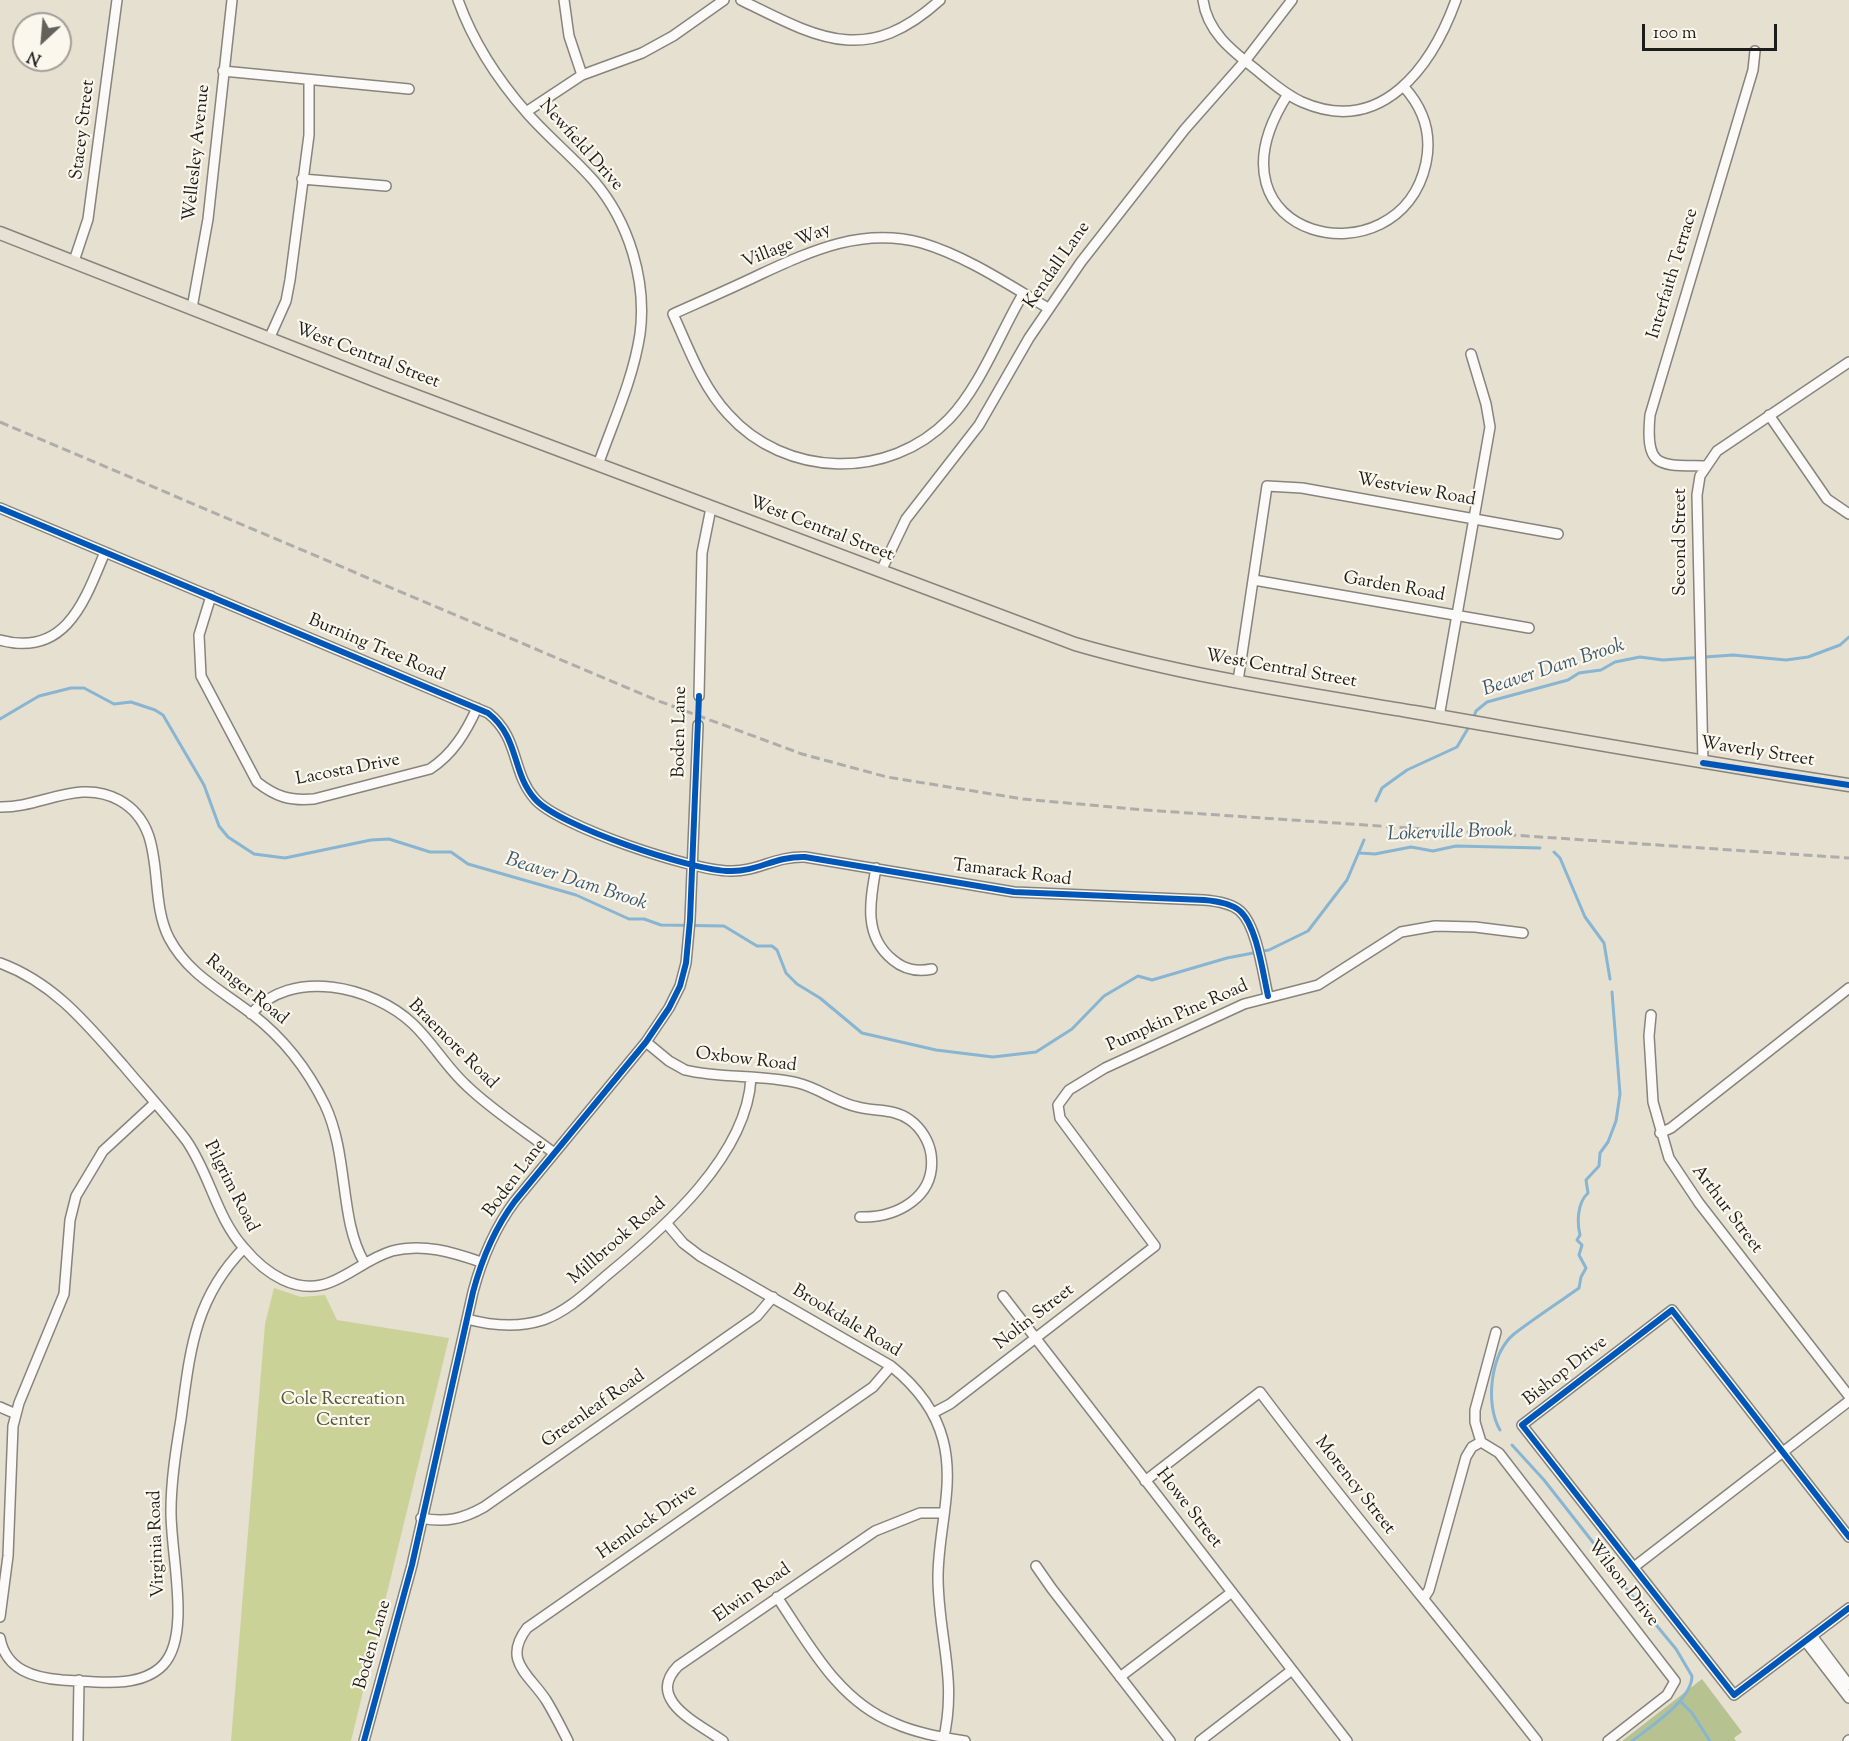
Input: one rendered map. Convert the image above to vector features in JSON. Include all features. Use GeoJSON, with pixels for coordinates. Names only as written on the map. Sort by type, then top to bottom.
{"type":"FeatureCollection","features":[{"type":"Feature","properties":{"kind":"main road","name":"West Central Street"},"geometry":{"type":"LineString","coordinates":[[0,232],[269,339],[1075,644],[1146,663],[1238,681],[1659,755]]}},
{"type":"Feature","properties":{"kind":"main road","name":"Waverly Street"},"geometry":{"type":"LineString","coordinates":[[1659,755],[1849,785]]}},
{"type":"Feature","properties":{"kind":"street","name":"Stacey Street"},"geometry":{"type":"LineString","coordinates":[[74,261],[88,219],[117,0]]}},
{"type":"Feature","properties":{"kind":"street","name":"Wellesley Avenue"},"geometry":{"type":"LineString","coordinates":[[192,308],[208,219],[232,0]]}},
{"type":"Feature","properties":{"kind":"street","name":"Newfield Drive"},"geometry":{"type":"LineString","coordinates":[[458,0],[489,62],[526,112],[585,171],[607,199],[626,233],[638,273],[642,312],[637,349],[628,383],[598,465]]}},
{"type":"Feature","properties":{"kind":"street"},"geometry":{"type":"LineString","coordinates":[[564,0],[569,36],[582,75]]}},
{"type":"Feature","properties":{"kind":"street"},"geometry":{"type":"LineString","coordinates":[[526,112],[582,75],[649,50],[674,36],[724,0]]}},
{"type":"Feature","properties":{"kind":"street"},"geometry":{"type":"LineString","coordinates":[[741,0],[809,33],[836,39],[865,41],[888,35],[912,22],[939,0]]}},
{"type":"Feature","properties":{"kind":"street"},"geometry":{"type":"LineString","coordinates":[[1203,0],[1208,20],[1214,30],[1245,61],[1288,94],[1319,108],[1348,110],[1371,106],[1404,87],[1429,56],[1456,0]]}},
{"type":"Feature","properties":{"kind":"street","name":"Kendall Lane"},"geometry":{"type":"LineString","coordinates":[[881,571],[903,524],[979,425],[1048,308],[1110,222],[1185,129],[1245,61],[1292,0]]}},
{"type":"Feature","properties":{"kind":"street","name":"Interfaith Terrace"},"geometry":{"type":"LineString","coordinates":[[1704,466],[1666,465],[1658,461],[1651,449],[1650,416],[1753,70],[1755,51]]}},
{"type":"Feature","properties":{"kind":"street"},"geometry":{"type":"LineString","coordinates":[[223,71],[309,82],[409,89]]}},
{"type":"Feature","properties":{"kind":"street"},"geometry":{"type":"LineString","coordinates":[[269,339],[286,301],[309,135],[309,82]]}},
{"type":"Feature","properties":{"kind":"street"},"geometry":{"type":"LineString","coordinates":[[1288,94],[1272,123],[1264,147],[1263,172],[1269,196],[1284,213],[1304,226],[1324,232],[1349,233],[1373,227],[1395,215],[1411,199],[1422,178],[1428,153],[1426,126],[1416,101],[1404,87]]}},
{"type":"Feature","properties":{"kind":"street"},"geometry":{"type":"LineString","coordinates":[[302,179],[386,186]]}},
{"type":"Feature","properties":{"kind":"street","name":"Village Way"},"geometry":{"type":"LineString","coordinates":[[1023,294],[972,387],[949,419],[932,434],[901,452],[852,465],[812,462],[786,454],[762,442],[741,427],[721,406],[704,381],[674,314],[818,248],[877,237],[908,240],[935,248],[1023,294],[1048,308]]}},
{"type":"Feature","properties":{"kind":"street"},"geometry":{"type":"LineString","coordinates":[[1439,717],[1490,427],[1486,404],[1471,354]]}},
{"type":"Feature","properties":{"kind":"street","name":"Second Street"},"geometry":{"type":"LineString","coordinates":[[1703,763],[1696,495],[1704,466],[1717,451],[1849,362]]}},
{"type":"Feature","properties":{"kind":"street"},"geometry":{"type":"LineString","coordinates":[[1769,415],[1827,499],[1849,514]]}},
{"type":"Feature","properties":{"kind":"street","name":"Westview Road"},"geometry":{"type":"LineString","coordinates":[[1254,580],[1267,486],[1302,488],[1558,534]]}},
{"type":"Feature","properties":{"kind":"street","name":"Burning Tree Road"},"geometry":{"type":"LineString","coordinates":[[0,508],[477,708],[497,721],[506,731],[528,790],[544,808],[575,824],[694,866]]}},
{"type":"Feature","properties":{"kind":"street","name":"Boden Lane"},"geometry":{"type":"LineString","coordinates":[[699,696],[702,553],[711,508]]}},
{"type":"Feature","properties":{"kind":"street"},"geometry":{"type":"LineString","coordinates":[[0,640],[18,643],[39,640],[66,626],[81,608],[105,552]]}},
{"type":"Feature","properties":{"kind":"street"},"geometry":{"type":"LineString","coordinates":[[1238,681],[1254,580]]}},
{"type":"Feature","properties":{"kind":"street","name":"Garden Road"},"geometry":{"type":"LineString","coordinates":[[1254,580],[1529,628]]}},
{"type":"Feature","properties":{"kind":"street","name":"Lacosta Drive"},"geometry":{"type":"LineString","coordinates":[[211,596],[199,635],[201,676],[257,782],[271,793],[297,801],[314,799],[430,769],[457,744],[477,708]]}},
{"type":"Feature","properties":{"kind":"street","name":"Boden Lane"},"geometry":{"type":"LineString","coordinates":[[364,1741],[412,1565],[481,1262],[499,1224],[554,1153],[646,1042],[676,997],[686,963],[689,937],[694,866],[698,725]]}},
{"type":"Feature","properties":{"kind":"street","name":"Ranger Road"},"geometry":{"type":"LineString","coordinates":[[0,807],[27,805],[63,794],[87,791],[109,795],[131,808],[147,827],[157,902],[170,940],[201,978],[251,1014],[290,1051],[325,1105],[338,1142],[352,1235],[364,1262]]}},
{"type":"Feature","properties":{"kind":"street","name":"Tamarack Road"},"geometry":{"type":"LineString","coordinates":[[694,866],[720,871],[742,871],[771,860],[794,857],[876,868],[1014,892],[1214,901],[1241,912],[1255,941],[1268,996]]}},
{"type":"Feature","properties":{"kind":"street"},"geometry":{"type":"LineString","coordinates":[[876,868],[870,913],[878,945],[902,967],[921,971],[932,969]]}},
{"type":"Feature","properties":{"kind":"street","name":"Pumpkin Pine Road"},"geometry":{"type":"LineString","coordinates":[[1155,1246],[1064,1124],[1058,1106],[1069,1090],[1105,1068],[1244,1004],[1318,985],[1391,937],[1411,928],[1475,927],[1523,933]]}},
{"type":"Feature","properties":{"kind":"street","name":"Pilgrim Road"},"geometry":{"type":"LineString","coordinates":[[0,963],[40,981],[64,1000],[155,1103],[194,1150],[224,1218],[244,1248],[273,1274],[303,1287],[332,1282],[364,1262],[392,1252],[417,1248],[442,1250],[481,1262]]}},
{"type":"Feature","properties":{"kind":"street","name":"Braemore Road"},"geometry":{"type":"LineString","coordinates":[[251,1014],[271,996],[304,987],[342,989],[380,1002],[412,1023],[457,1077],[476,1094],[554,1153]]}},
{"type":"Feature","properties":{"kind":"street"},"geometry":{"type":"LineString","coordinates":[[1660,1132],[1671,1128],[1849,988]]}},
{"type":"Feature","properties":{"kind":"street","name":"Arthur Street"},"geometry":{"type":"LineString","coordinates":[[1650,1015],[1652,1083],[1660,1132],[1669,1158],[1687,1187],[1849,1395]]}},
{"type":"Feature","properties":{"kind":"street","name":"Oxbow Road"},"geometry":{"type":"LineString","coordinates":[[646,1042],[669,1061],[685,1070],[798,1083],[851,1106],[896,1113],[912,1121],[923,1134],[930,1151],[931,1170],[919,1196],[891,1214],[860,1217]]}},
{"type":"Feature","properties":{"kind":"street","name":"Millbrook Road"},"geometry":{"type":"LineString","coordinates":[[467,1319],[510,1326],[534,1322],[556,1314],[667,1224],[694,1193],[737,1131],[747,1109],[751,1078]]}},
{"type":"Feature","properties":{"kind":"street"},"geometry":{"type":"LineString","coordinates":[[0,1617],[8,1556],[11,1439],[16,1414],[64,1294],[70,1220],[81,1185],[103,1151],[155,1103]]}},
{"type":"Feature","properties":{"kind":"street","name":"Brookdale Road"},"geometry":{"type":"LineString","coordinates":[[667,1224],[691,1250],[891,1366],[918,1391],[933,1413],[943,1438],[947,1464],[938,1578],[950,1686],[944,1739]]}},
{"type":"Feature","properties":{"kind":"street","name":"Nolin Street"},"geometry":{"type":"LineString","coordinates":[[933,1413],[950,1404],[1155,1246]]}},
{"type":"Feature","properties":{"kind":"street","name":"Virginia Road"},"geometry":{"type":"LineString","coordinates":[[0,1638],[10,1660],[25,1672],[41,1678],[134,1680],[151,1674],[164,1664],[177,1642],[179,1623],[171,1509],[189,1354],[196,1325],[206,1299],[227,1265],[244,1248]]}},
{"type":"Feature","properties":{"kind":"street","name":"Howe Street"},"geometry":{"type":"LineString","coordinates":[[1004,1296],[1347,1741]]}},
{"type":"Feature","properties":{"kind":"street","name":"Greenleaf Road"},"geometry":{"type":"LineString","coordinates":[[421,1518],[445,1521],[465,1516],[484,1507],[757,1316],[772,1297]]}},
{"type":"Feature","properties":{"kind":"street","name":"Bishop Drive"},"geometry":{"type":"LineString","coordinates":[[1849,1537],[1672,1310],[1522,1425],[1734,1695],[1849,1608]]}},
{"type":"Feature","properties":{"kind":"street"},"geometry":{"type":"LineString","coordinates":[[1424,1598],[1429,1590],[1466,1457],[1472,1447],[1481,1442],[1475,1422],[1475,1410],[1496,1332]]}},
{"type":"Feature","properties":{"kind":"street","name":"Hemlock Drive"},"geometry":{"type":"LineString","coordinates":[[568,1741],[546,1700],[521,1670],[518,1662],[518,1645],[527,1628],[873,1387],[891,1366]]}},
{"type":"Feature","properties":{"kind":"street","name":"Morency Street"},"geometry":{"type":"LineString","coordinates":[[1145,1481],[1260,1392],[1379,1546],[1424,1598],[1537,1741]]}},
{"type":"Feature","properties":{"kind":"street"},"geometry":{"type":"LineString","coordinates":[[1634,1567],[1849,1401]]}},
{"type":"Feature","properties":{"kind":"street"},"geometry":{"type":"LineString","coordinates":[[0,1407],[16,1414]]}},
{"type":"Feature","properties":{"kind":"street","name":"Wilson Drive"},"geometry":{"type":"LineString","coordinates":[[1481,1442],[1499,1453],[1673,1677],[1674,1686],[1667,1695],[1608,1741]]}},
{"type":"Feature","properties":{"kind":"street","name":"Elwin Road"},"geometry":{"type":"LineString","coordinates":[[723,1741],[674,1707],[667,1694],[668,1678],[678,1666],[849,1547],[886,1525],[920,1512],[944,1513]]}},
{"type":"Feature","properties":{"kind":"street"},"geometry":{"type":"LineString","coordinates":[[1036,1566],[1170,1741]]}},
{"type":"Feature","properties":{"kind":"street"},"geometry":{"type":"LineString","coordinates":[[1120,1677],[1232,1592]]}},
{"type":"Feature","properties":{"kind":"street"},"geometry":{"type":"LineString","coordinates":[[777,1597],[831,1675],[856,1701],[892,1723],[944,1739],[965,1741]]}},
{"type":"Feature","properties":{"kind":"street"},"geometry":{"type":"LineString","coordinates":[[1809,1640],[1849,1685]]}},
{"type":"Feature","properties":{"kind":"street"},"geometry":{"type":"LineString","coordinates":[[1809,1640],[1849,1698]]}},
{"type":"Feature","properties":{"kind":"street"},"geometry":{"type":"LineString","coordinates":[[1200,1741],[1292,1670]]}},
{"type":"Feature","properties":{"kind":"street"},"geometry":{"type":"LineString","coordinates":[[78,1741],[79,1680]]}},
{"type":"Feature","properties":{"kind":"green space","name":"Cole Recreation Center"},"geometry":{"type":"Polygon","coordinates":[[[274,1288],[301,1297],[325,1295],[337,1320],[449,1338],[351,1741],[231,1741],[265,1324],[274,1288]]]}},
{"type":"Feature","properties":{"kind":"green space"},"geometry":{"type":"Polygon","coordinates":[[[1702,1679],[1742,1732],[1734,1738],[1736,1741],[1622,1741],[1702,1679]]]}},
{"type":"Feature","properties":{"kind":"waterway","name":"Beaver Dam Brook"},"geometry":{"type":"LineString","coordinates":[[1473,719],[1476,711],[1487,702],[1568,680],[1579,673],[1601,670],[1615,662],[1640,657],[1663,660],[1733,655],[1786,660],[1808,657],[1840,645],[1849,637]]}},
{"type":"Feature","properties":{"kind":"waterway","name":"Beaver Dam Brook"},"geometry":{"type":"LineString","coordinates":[[0,719],[39,696],[71,688],[84,688],[114,704],[131,702],[155,710],[163,715],[204,785],[219,826],[228,837],[254,854],[285,858],[371,840],[389,839],[430,852],[451,852],[468,864],[576,895],[629,919],[644,919],[661,925],[724,926],[757,946],[772,946],[777,950],[786,973],[797,984],[820,998],[862,1033],[936,1050],[993,1057],[1036,1052],[1072,1029],[1104,996],[1138,976],[1152,980],[1227,958],[1269,950],[1308,931],[1347,880],[1364,840]]}},
{"type":"Feature","properties":{"kind":"waterway","name":"Beaver Dam Brook"},"geometry":{"type":"LineString","coordinates":[[1376,801],[1382,788],[1407,770],[1457,747],[1470,725]]}},
{"type":"Feature","properties":{"kind":"waterway","name":"Lokerville Brook"},"geometry":{"type":"LineString","coordinates":[[1360,853],[1375,854],[1411,847],[1433,851],[1456,846],[1540,848]]}},
{"type":"Feature","properties":{"kind":"waterway","name":"Lokerville Brook"},"geometry":{"type":"LineString","coordinates":[[1554,852],[1560,858],[1585,917],[1604,943],[1610,979]]}},
{"type":"Feature","properties":{"kind":"waterway","name":"Lokerville Brook"},"geometry":{"type":"LineString","coordinates":[[1500,1430],[1492,1407],[1492,1380],[1500,1354],[1514,1334],[1579,1288],[1586,1268],[1579,1255],[1582,1245],[1577,1240],[1580,1235],[1578,1225],[1580,1208],[1588,1193],[1586,1180],[1599,1166],[1600,1153],[1608,1142],[1616,1121],[1620,1094],[1612,992]]}},
{"type":"Feature","properties":{"kind":"waterway","name":"Lokerville Brook"},"geometry":{"type":"LineString","coordinates":[[1512,1445],[1544,1480],[1599,1550],[1613,1572]]}},
{"type":"Feature","properties":{"kind":"waterway","name":"Lokerville Brook"},"geometry":{"type":"LineString","coordinates":[[1624,1586],[1676,1649],[1692,1676],[1690,1685],[1678,1703],[1632,1741]]}},
{"type":"Feature","properties":{"kind":"waterway"},"geometry":{"type":"LineString","coordinates":[[1680,1701],[1692,1713],[1710,1741]]}},
{"type":"Feature","properties":{"kind":"railway"},"geometry":{"type":"LineString","coordinates":[[0,422],[656,700],[802,754],[887,777],[1023,799],[1145,810],[1849,858]]}},
{"type":"Feature","properties":{"kind":"cycle path"},"geometry":{"type":"LineString","coordinates":[[0,508],[488,713],[505,733],[522,778],[535,799],[548,810],[597,834],[687,864],[730,871],[740,871],[794,857],[805,857],[1014,892],[1204,900],[1223,903],[1240,911],[1251,928],[1268,996]]}},
{"type":"Feature","properties":{"kind":"cycle path"},"geometry":{"type":"LineString","coordinates":[[364,1741],[412,1565],[480,1267],[495,1233],[515,1201],[646,1042],[669,1008],[680,986],[686,963],[690,920],[699,696]]}},
{"type":"Feature","properties":{"kind":"cycle path"},"geometry":{"type":"LineString","coordinates":[[1703,763],[1849,785]]}},
{"type":"Feature","properties":{"kind":"cycle path"},"geometry":{"type":"LineString","coordinates":[[1849,1537],[1672,1310],[1522,1425],[1734,1695],[1849,1608]]}}]}
